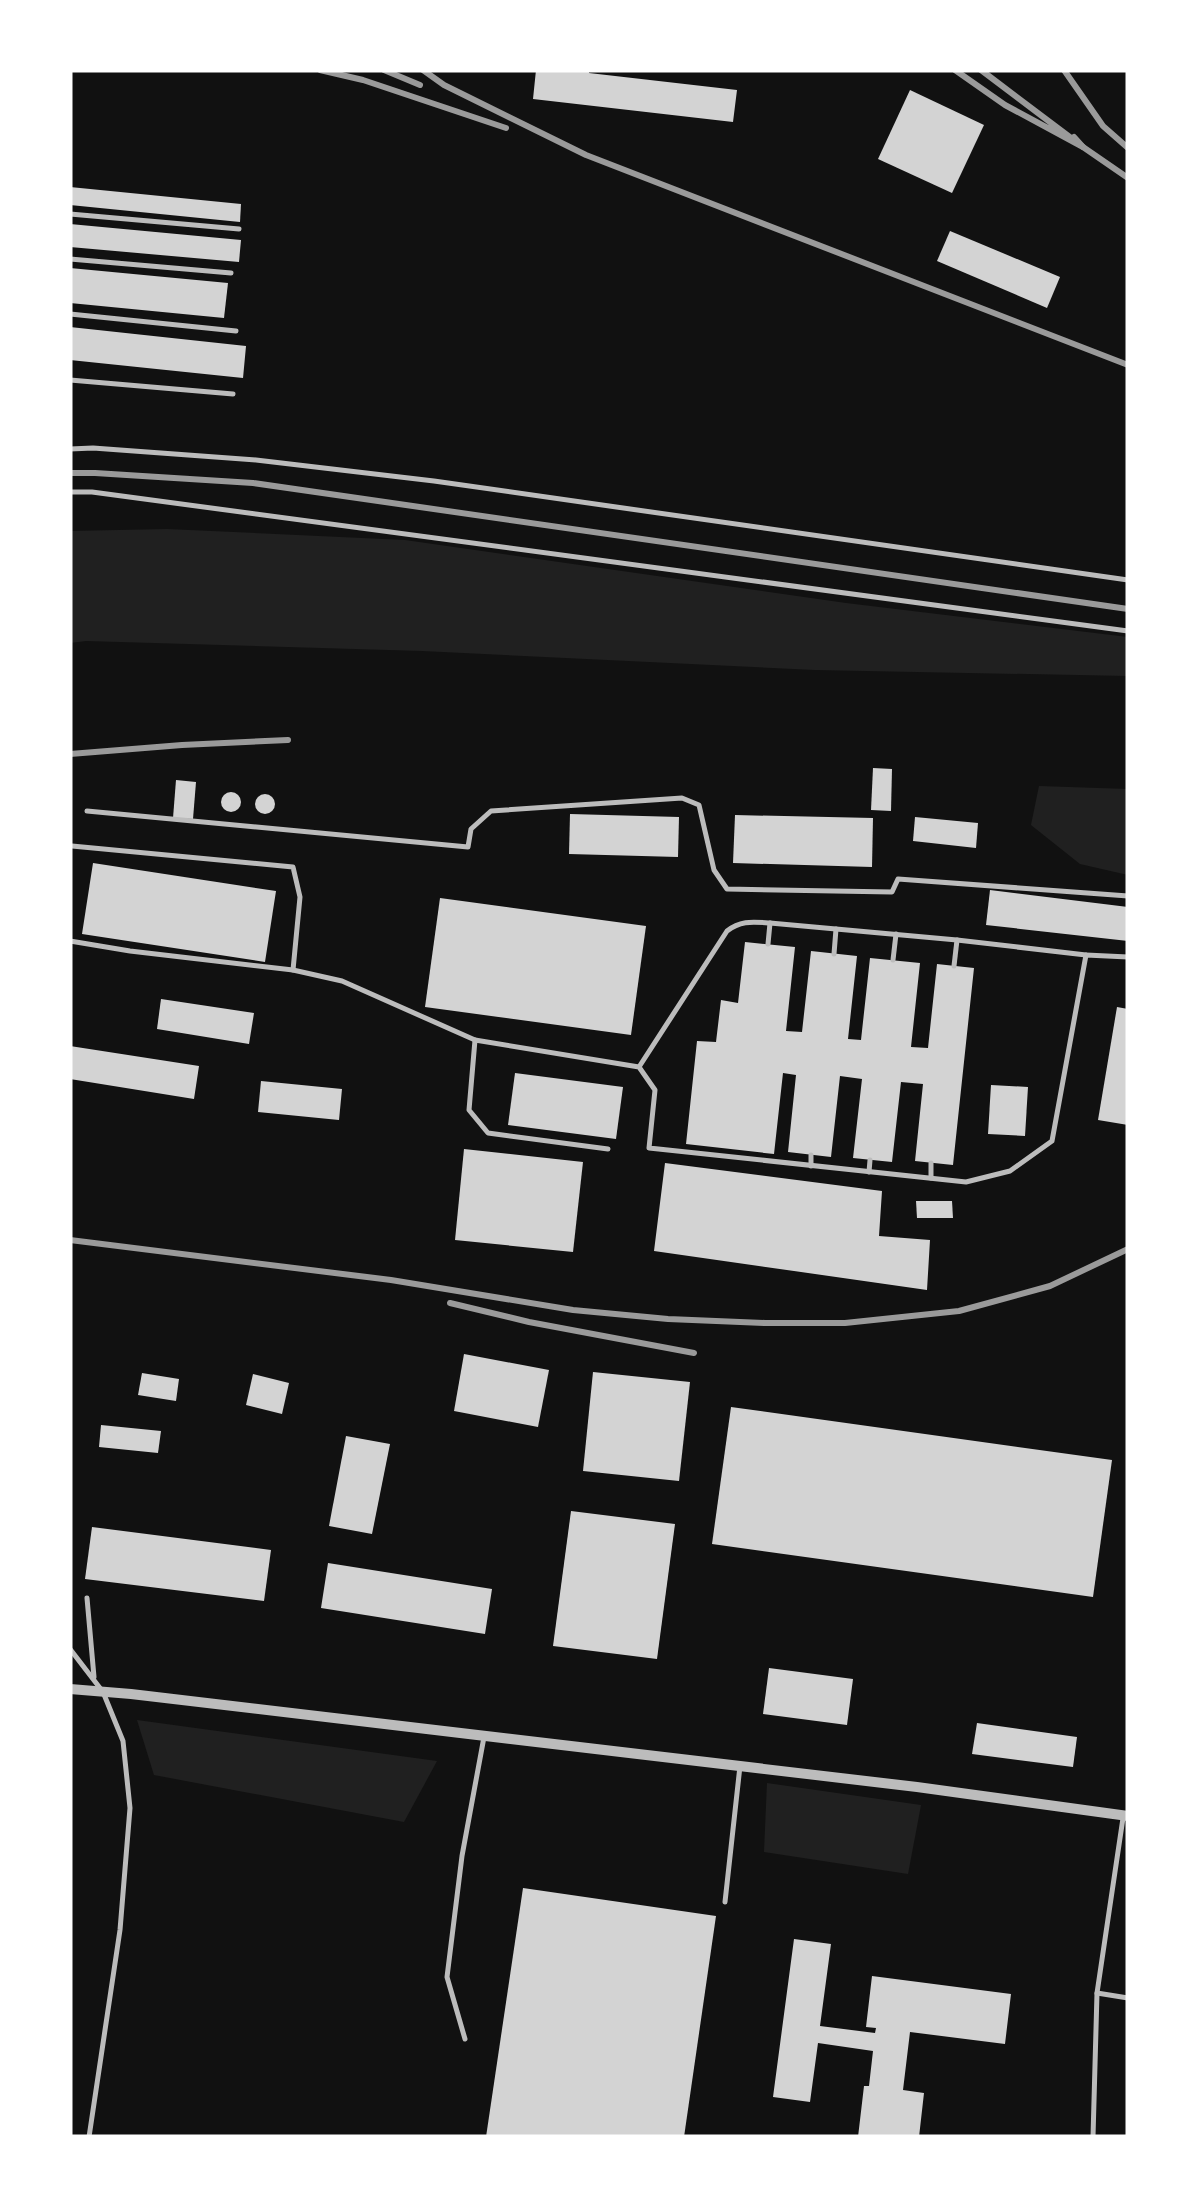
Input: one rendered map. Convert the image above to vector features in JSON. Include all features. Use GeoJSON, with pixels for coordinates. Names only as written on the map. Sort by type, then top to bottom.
{"type":"FeatureCollection","features":[{"type":"Feature","properties":{"kind":"street"},"geometry":{"type":"LineString","coordinates":[[70,1689],[1126,1815]]}},
{"type":"Feature","properties":{"kind":"lane"},"geometry":{"type":"LineString","coordinates":[[70,214],[239,229]]}},
{"type":"Feature","properties":{"kind":"lane"},"geometry":{"type":"LineString","coordinates":[[70,258],[231,273]]}},
{"type":"Feature","properties":{"kind":"lane"},"geometry":{"type":"LineString","coordinates":[[70,314],[236,331]]}},
{"type":"Feature","properties":{"kind":"lane"},"geometry":{"type":"LineString","coordinates":[[70,380],[234,394]]}},
{"type":"Feature","properties":{"kind":"lane"},"geometry":{"type":"LineString","coordinates":[[70,448],[256,460],[434,481],[1128,580]]}},
{"type":"Feature","properties":{"kind":"lane"},"geometry":{"type":"LineString","coordinates":[[70,492],[1128,631]]}},
{"type":"Feature","properties":{"kind":"lane"},"geometry":{"type":"LineString","coordinates":[[87,811],[468,847],[471,829],[491,810],[682,798],[698,805],[714,870],[727,889],[892,892],[898,878],[1128,896]]}},
{"type":"Feature","properties":{"kind":"lane"},"geometry":{"type":"LineString","coordinates":[[72,846],[293,867],[300,897],[293,970]]}},
{"type":"Feature","properties":{"kind":"lane"},"geometry":{"type":"LineString","coordinates":[[768,944],[770,923]]}},
{"type":"Feature","properties":{"kind":"lane"},"geometry":{"type":"LineString","coordinates":[[639,1067],[736,924],[770,923],[1128,957]]}},
{"type":"Feature","properties":{"kind":"lane"},"geometry":{"type":"LineString","coordinates":[[834,954],[836,929]]}},
{"type":"Feature","properties":{"kind":"lane"},"geometry":{"type":"LineString","coordinates":[[893,960],[896,934]]}},
{"type":"Feature","properties":{"kind":"lane"},"geometry":{"type":"LineString","coordinates":[[954,966],[956,940]]}},
{"type":"Feature","properties":{"kind":"lane"},"geometry":{"type":"LineString","coordinates":[[70,941],[293,970],[342,981],[475,1040],[639,1067],[655,1090],[649,1148],[966,1182],[1010,1171],[1052,1141],[1086,955]]}},
{"type":"Feature","properties":{"kind":"lane"},"geometry":{"type":"LineString","coordinates":[[475,1040],[469,1110],[488,1133],[608,1149]]}},
{"type":"Feature","properties":{"kind":"lane"},"geometry":{"type":"LineString","coordinates":[[746,1160],[747,1151]]}},
{"type":"Feature","properties":{"kind":"lane"},"geometry":{"type":"LineString","coordinates":[[811,1155],[811,1166]]}},
{"type":"Feature","properties":{"kind":"lane"},"geometry":{"type":"LineString","coordinates":[[869,1172],[870,1160]]}},
{"type":"Feature","properties":{"kind":"lane"},"geometry":{"type":"LineString","coordinates":[[931,1163],[931,1178]]}},
{"type":"Feature","properties":{"kind":"lane"},"geometry":{"type":"LineString","coordinates":[[87,1598],[94,1680]]}},
{"type":"Feature","properties":{"kind":"lane"},"geometry":{"type":"LineString","coordinates":[[70,1649],[103,1692],[123,1740],[130,1808],[120,1930],[89,2137]]}},
{"type":"Feature","properties":{"kind":"lane"},"geometry":{"type":"LineString","coordinates":[[466,2038],[447,1977],[457,1891],[484,1736]]}},
{"type":"Feature","properties":{"kind":"lane"},"geometry":{"type":"LineString","coordinates":[[725,1902],[740,1766]]}},
{"type":"Feature","properties":{"kind":"lane"},"geometry":{"type":"LineString","coordinates":[[1093,2137],[1098,1994],[1126,1815]]}},
{"type":"Feature","properties":{"kind":"lane"},"geometry":{"type":"LineString","coordinates":[[1098,1994],[1128,1998]]}},
{"type":"Feature","properties":{"kind":"shaded area"},"geometry":{"type":"Polygon","coordinates":[[[167,529],[405,540],[846,603],[1128,637],[1128,676],[815,670],[422,651],[70,643],[70,531],[167,529]]]}},
{"type":"Feature","properties":{"kind":"shaded area"},"geometry":{"type":"Polygon","coordinates":[[[1039,786],[1128,789],[1128,875],[1080,864],[1031,825],[1039,786]]]}},
{"type":"Feature","properties":{"kind":"shaded area"},"geometry":{"type":"Polygon","coordinates":[[[137,1720],[437,1761],[404,1822],[154,1775],[137,1720]]]}},
{"type":"Feature","properties":{"kind":"shaded area"},"geometry":{"type":"Polygon","coordinates":[[[767,1783],[921,1805],[908,1874],[764,1852],[767,1783]]]}},
{"type":"Feature","properties":{"kind":"building"},"geometry":{"type":"Polygon","coordinates":[[[536,70],[589,70],[737,90],[733,122],[533,99],[536,70]]]}},
{"type":"Feature","properties":{"kind":"building"},"geometry":{"type":"Polygon","coordinates":[[[910,90],[984,125],[952,193],[878,159],[910,90]]]}},
{"type":"Feature","properties":{"kind":"building"},"geometry":{"type":"Polygon","coordinates":[[[70,187],[241,204],[240,222],[70,205],[70,187]]]}},
{"type":"Feature","properties":{"kind":"building"},"geometry":{"type":"Polygon","coordinates":[[[70,224],[241,240],[239,262],[70,247],[70,224]]]}},
{"type":"Feature","properties":{"kind":"building"},"geometry":{"type":"Polygon","coordinates":[[[950,231],[1060,277],[1047,308],[937,261],[950,231]]]}},
{"type":"Feature","properties":{"kind":"building"},"geometry":{"type":"Polygon","coordinates":[[[70,268],[228,283],[224,318],[70,303],[70,268]]]}},
{"type":"Feature","properties":{"kind":"building"},"geometry":{"type":"Polygon","coordinates":[[[70,327],[246,346],[243,378],[70,360],[70,327]]]}},
{"type":"Feature","properties":{"kind":"building"},"geometry":{"type":"Polygon","coordinates":[[[873,768],[892,769],[891,811],[871,810],[873,768]]]}},
{"type":"Feature","properties":{"kind":"building"},"geometry":{"type":"Polygon","coordinates":[[[176,780],[196,782],[193,819],[173,818],[176,780]]]}},
{"type":"Feature","properties":{"kind":"building"},"geometry":{"type":"Polygon","coordinates":[[[227,792],[235,792],[241,802],[235,812],[227,812],[221,806],[221,798],[227,792]]]}},
{"type":"Feature","properties":{"kind":"building"},"geometry":{"type":"Polygon","coordinates":[[[261,794],[269,794],[275,804],[269,814],[261,814],[255,808],[255,800],[261,794]]]}},
{"type":"Feature","properties":{"kind":"building"},"geometry":{"type":"Polygon","coordinates":[[[570,814],[679,817],[678,857],[569,854],[570,814]]]}},
{"type":"Feature","properties":{"kind":"building"},"geometry":{"type":"Polygon","coordinates":[[[735,815],[873,818],[872,867],[733,863],[735,815]]]}},
{"type":"Feature","properties":{"kind":"building"},"geometry":{"type":"Polygon","coordinates":[[[915,817],[978,823],[976,848],[913,841],[915,817]]]}},
{"type":"Feature","properties":{"kind":"building"},"geometry":{"type":"Polygon","coordinates":[[[93,863],[276,891],[265,962],[82,934],[93,863]]]}},
{"type":"Feature","properties":{"kind":"building"},"geometry":{"type":"Polygon","coordinates":[[[990,890],[1128,907],[1128,941],[986,925],[990,890]]]}},
{"type":"Feature","properties":{"kind":"building"},"geometry":{"type":"Polygon","coordinates":[[[440,898],[646,926],[631,1035],[425,1007],[440,898]]]}},
{"type":"Feature","properties":{"kind":"building"},"geometry":{"type":"Polygon","coordinates":[[[745,942],[795,947],[786,1031],[802,1032],[811,951],[857,956],[848,1039],[861,1040],[870,958],[920,963],[911,1047],[928,1048],[937,964],[974,968],[953,1165],[915,1161],[923,1084],[901,1082],[892,1162],[853,1158],[862,1079],[840,1076],[831,1157],[788,1152],[796,1075],[783,1073],[774,1154],[686,1144],[697,1041],[716,1042],[721,1000],[738,1003],[745,942]]]}},
{"type":"Feature","properties":{"kind":"building"},"geometry":{"type":"Polygon","coordinates":[[[161,999],[254,1013],[249,1044],[157,1029],[161,999]]]}},
{"type":"Feature","properties":{"kind":"building"},"geometry":{"type":"Polygon","coordinates":[[[1117,1007],[1128,1009],[1128,1125],[1098,1120],[1117,1007]]]}},
{"type":"Feature","properties":{"kind":"building"},"geometry":{"type":"Polygon","coordinates":[[[70,1046],[199,1066],[194,1099],[70,1079],[70,1046]]]}},
{"type":"Feature","properties":{"kind":"building"},"geometry":{"type":"Polygon","coordinates":[[[515,1073],[623,1087],[616,1139],[508,1125],[515,1073]]]}},
{"type":"Feature","properties":{"kind":"building"},"geometry":{"type":"Polygon","coordinates":[[[261,1081],[342,1089],[339,1120],[258,1112],[261,1081]]]}},
{"type":"Feature","properties":{"kind":"building"},"geometry":{"type":"Polygon","coordinates":[[[991,1085],[1028,1087],[1025,1136],[988,1134],[991,1085]]]}},
{"type":"Feature","properties":{"kind":"building"},"geometry":{"type":"Polygon","coordinates":[[[464,1149],[583,1162],[573,1252],[455,1240],[464,1149]]]}},
{"type":"Feature","properties":{"kind":"building"},"geometry":{"type":"Polygon","coordinates":[[[665,1163],[882,1191],[879,1236],[930,1240],[927,1290],[654,1251],[665,1163]]]}},
{"type":"Feature","properties":{"kind":"building"},"geometry":{"type":"Polygon","coordinates":[[[916,1201],[952,1201],[953,1218],[917,1218],[916,1201]]]}},
{"type":"Feature","properties":{"kind":"building"},"geometry":{"type":"Polygon","coordinates":[[[464,1354],[549,1370],[538,1427],[454,1411],[464,1354]]]}},
{"type":"Feature","properties":{"kind":"building"},"geometry":{"type":"Polygon","coordinates":[[[593,1372],[690,1382],[679,1481],[583,1471],[593,1372]]]}},
{"type":"Feature","properties":{"kind":"building"},"geometry":{"type":"Polygon","coordinates":[[[142,1373],[179,1379],[176,1401],[138,1395],[142,1373]]]}},
{"type":"Feature","properties":{"kind":"building"},"geometry":{"type":"Polygon","coordinates":[[[253,1374],[289,1383],[282,1414],[246,1405],[253,1374]]]}},
{"type":"Feature","properties":{"kind":"building"},"geometry":{"type":"Polygon","coordinates":[[[731,1407],[1112,1460],[1093,1597],[712,1544],[731,1407]]]}},
{"type":"Feature","properties":{"kind":"building"},"geometry":{"type":"Polygon","coordinates":[[[101,1425],[161,1431],[158,1453],[99,1447],[101,1425]]]}},
{"type":"Feature","properties":{"kind":"building"},"geometry":{"type":"Polygon","coordinates":[[[346,1436],[390,1444],[372,1534],[329,1526],[346,1436]]]}},
{"type":"Feature","properties":{"kind":"building"},"geometry":{"type":"Polygon","coordinates":[[[571,1511],[675,1524],[657,1659],[553,1646],[571,1511]]]}},
{"type":"Feature","properties":{"kind":"building"},"geometry":{"type":"Polygon","coordinates":[[[92,1527],[271,1550],[264,1601],[85,1579],[92,1527]]]}},
{"type":"Feature","properties":{"kind":"building"},"geometry":{"type":"Polygon","coordinates":[[[328,1563],[492,1589],[485,1634],[321,1608],[328,1563]]]}},
{"type":"Feature","properties":{"kind":"building"},"geometry":{"type":"Polygon","coordinates":[[[769,1668],[853,1679],[847,1725],[763,1714],[769,1668]]]}},
{"type":"Feature","properties":{"kind":"building"},"geometry":{"type":"Polygon","coordinates":[[[977,1723],[1077,1737],[1073,1767],[972,1754],[977,1723]]]}},
{"type":"Feature","properties":{"kind":"building"},"geometry":{"type":"Polygon","coordinates":[[[523,1888],[716,1916],[684,2137],[486,2137],[523,1888]]]}},
{"type":"Feature","properties":{"kind":"building"},"geometry":{"type":"Polygon","coordinates":[[[794,1939],[831,1944],[820,2026],[875,2033],[876,2028],[866,2027],[872,1976],[1011,1994],[1005,2044],[910,2032],[903,2090],[924,2093],[919,2137],[858,2137],[873,2051],[818,2043],[810,2102],[773,2097],[794,1939]]]}},
{"type":"Feature","properties":{"kind":"railway"},"geometry":{"type":"LineString","coordinates":[[320,70],[363,80],[506,128]]}},
{"type":"Feature","properties":{"kind":"railway"},"geometry":{"type":"LineString","coordinates":[[384,70],[420,85]]}},
{"type":"Feature","properties":{"kind":"railway"},"geometry":{"type":"LineString","coordinates":[[423,70],[444,85],[586,155],[1128,365]]}},
{"type":"Feature","properties":{"kind":"railway"},"geometry":{"type":"LineString","coordinates":[[955,70],[1005,105],[1083,147],[981,70]]}},
{"type":"Feature","properties":{"kind":"railway"},"geometry":{"type":"LineString","coordinates":[[1064,70],[1103,126],[1128,148]]}},
{"type":"Feature","properties":{"kind":"railway"},"geometry":{"type":"LineString","coordinates":[[1074,137],[1128,178]]}},
{"type":"Feature","properties":{"kind":"railway"},"geometry":{"type":"LineString","coordinates":[[70,473],[253,483],[1128,609]]}},
{"type":"Feature","properties":{"kind":"railway"},"geometry":{"type":"LineString","coordinates":[[70,754],[288,740]]}},
{"type":"Feature","properties":{"kind":"railway"},"geometry":{"type":"LineString","coordinates":[[70,1240],[391,1280],[573,1310],[765,1323],[845,1323],[959,1311],[1050,1286],[1128,1249]]}},
{"type":"Feature","properties":{"kind":"railway"},"geometry":{"type":"LineString","coordinates":[[450,1303],[694,1353]]}}]}
